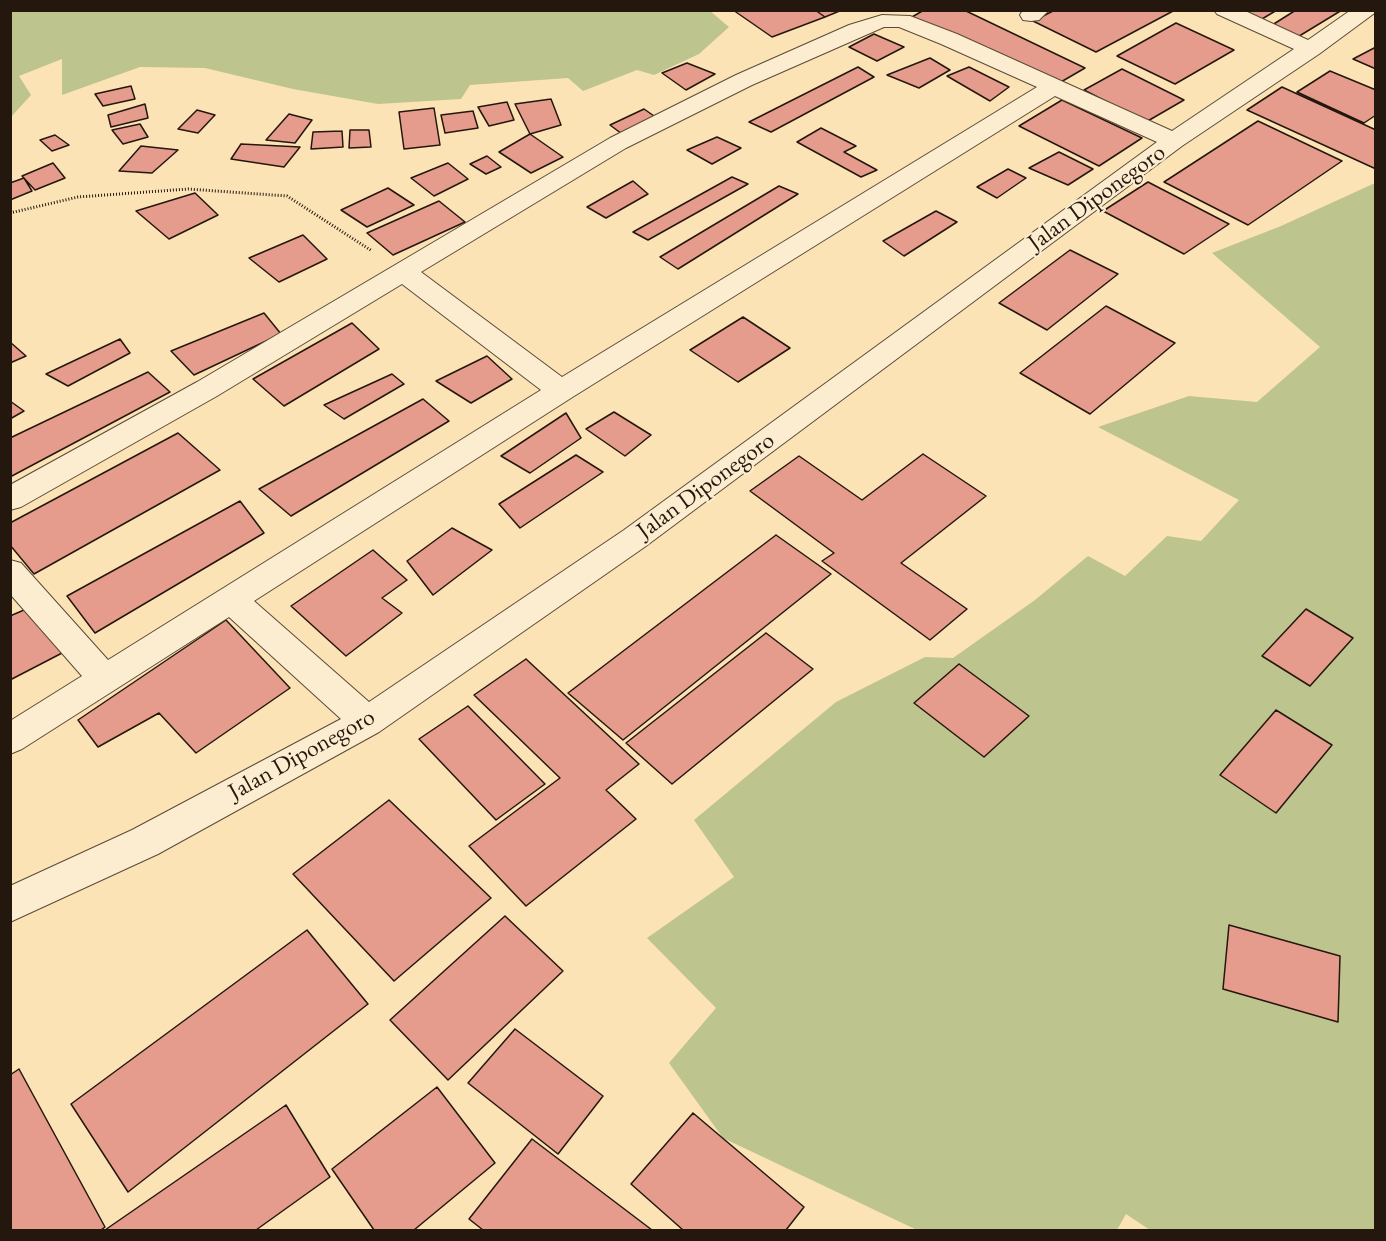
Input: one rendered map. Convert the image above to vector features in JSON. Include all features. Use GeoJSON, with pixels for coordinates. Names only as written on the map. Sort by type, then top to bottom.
{"type":"FeatureCollection","features":[{"type":"Feature","properties":{"kind":"street"},"geometry":{"type":"LineString","coordinates":[[1224,10],[1311,49]]}},
{"type":"Feature","properties":{"kind":"street","name":"Jalan Diponegoro"},"geometry":{"type":"LineString","coordinates":[[10,905],[145,842],[367,722],[635,538],[1174,141],[1366,10]]}},
{"type":"Feature","properties":{"kind":"street"},"geometry":{"type":"LineString","coordinates":[[10,499],[207,389],[618,143],[744,80],[882,21],[902,21],[932,32],[1174,141]]}},
{"type":"Feature","properties":{"kind":"street"},"geometry":{"type":"LineString","coordinates":[[10,739],[561,391],[1053,87]]}},
{"type":"Feature","properties":{"kind":"street"},"geometry":{"type":"LineString","coordinates":[[402,271],[561,391]]}},
{"type":"Feature","properties":{"kind":"street"},"geometry":{"type":"LineString","coordinates":[[10,572],[105,679]]}},
{"type":"Feature","properties":{"kind":"street"},"geometry":{"type":"LineString","coordinates":[[230,599],[367,722]]}},
{"type":"Feature","properties":{"kind":"path"},"geometry":{"type":"LineString","coordinates":[[10,213],[78,197],[188,189],[287,196],[402,271]]}},
{"type":"Feature","properties":{"kind":"green space"},"geometry":{"type":"Polygon","coordinates":[[[11,11],[710,11],[729,27],[699,54],[654,75],[637,70],[583,91],[568,78],[470,85],[461,99],[378,104],[293,89],[205,68],[140,67],[62,95],[62,59],[19,76],[31,95],[11,117],[11,11]]]}},
{"type":"Feature","properties":{"kind":"green space"},"geometry":{"type":"Polygon","coordinates":[[[1375,183],[1375,1230],[1150,1230],[1126,1214],[1117,1230],[917,1230],[723,1138],[669,1063],[716,1008],[647,938],[734,877],[694,820],[836,702],[925,657],[953,658],[1035,600],[1088,556],[1125,576],[1167,536],[1201,541],[1239,500],[1098,427],[1189,396],[1257,402],[1320,347],[1212,253],[1281,226],[1375,183]]]}},
{"type":"Feature","properties":{"kind":"building"},"geometry":{"type":"Polygon","coordinates":[[[733,10],[815,10],[825,17],[772,37],[733,10]]]}},
{"type":"Feature","properties":{"kind":"building"},"geometry":{"type":"Polygon","coordinates":[[[815,10],[842,10],[825,17],[815,10]]]}},
{"type":"Feature","properties":{"kind":"building"},"geometry":{"type":"Polygon","coordinates":[[[924,10],[964,10],[1085,68],[1054,86],[912,17],[924,10]]]}},
{"type":"Feature","properties":{"kind":"building"},"geometry":{"type":"Polygon","coordinates":[[[1055,10],[1175,10],[1096,52],[1033,21],[1055,10]]]}},
{"type":"Feature","properties":{"kind":"building"},"geometry":{"type":"Polygon","coordinates":[[[1242,10],[1277,10],[1262,19],[1242,10]]]}},
{"type":"Feature","properties":{"kind":"building"},"geometry":{"type":"Polygon","coordinates":[[[1296,10],[1342,10],[1296,38],[1269,27],[1296,10]]]}},
{"type":"Feature","properties":{"kind":"building"},"geometry":{"type":"Polygon","coordinates":[[[1176,23],[1234,50],[1175,84],[1117,56],[1176,23]]]}},
{"type":"Feature","properties":{"kind":"building"},"geometry":{"type":"Polygon","coordinates":[[[874,34],[904,47],[877,61],[849,47],[874,34]]]}},
{"type":"Feature","properties":{"kind":"building"},"geometry":{"type":"Polygon","coordinates":[[[1376,47],[1376,69],[1353,59],[1376,47]]]}},
{"type":"Feature","properties":{"kind":"building"},"geometry":{"type":"Polygon","coordinates":[[[930,58],[950,70],[919,88],[887,75],[930,58]]]}},
{"type":"Feature","properties":{"kind":"building"},"geometry":{"type":"Polygon","coordinates":[[[687,63],[715,74],[686,90],[662,73],[687,63]]]}},
{"type":"Feature","properties":{"kind":"building"},"geometry":{"type":"Polygon","coordinates":[[[858,67],[874,77],[771,132],[749,122],[858,67]]]}},
{"type":"Feature","properties":{"kind":"building"},"geometry":{"type":"Polygon","coordinates":[[[969,67],[1009,87],[990,101],[947,76],[969,67]]]}},
{"type":"Feature","properties":{"kind":"building"},"geometry":{"type":"Polygon","coordinates":[[[1122,69],[1184,100],[1146,122],[1084,90],[1122,69]]]}},
{"type":"Feature","properties":{"kind":"building"},"geometry":{"type":"Polygon","coordinates":[[[1330,71],[1376,90],[1376,115],[1364,123],[1297,92],[1330,71]]]}},
{"type":"Feature","properties":{"kind":"building"},"geometry":{"type":"Polygon","coordinates":[[[131,86],[135,99],[103,106],[95,94],[131,86]]]}},
{"type":"Feature","properties":{"kind":"building"},"geometry":{"type":"Polygon","coordinates":[[[1282,87],[1376,130],[1376,169],[1247,110],[1282,87]]]}},
{"type":"Feature","properties":{"kind":"building"},"geometry":{"type":"Polygon","coordinates":[[[551,99],[561,125],[530,134],[515,104],[551,99]]]}},
{"type":"Feature","properties":{"kind":"building"},"geometry":{"type":"Polygon","coordinates":[[[1062,100],[1142,138],[1099,166],[1019,126],[1062,100]]]}},
{"type":"Feature","properties":{"kind":"building"},"geometry":{"type":"Polygon","coordinates":[[[507,102],[514,120],[489,126],[478,107],[507,102]]]}},
{"type":"Feature","properties":{"kind":"building"},"geometry":{"type":"Polygon","coordinates":[[[145,104],[148,118],[111,127],[108,115],[145,104]]]}},
{"type":"Feature","properties":{"kind":"building"},"geometry":{"type":"Polygon","coordinates":[[[434,108],[440,145],[404,149],[399,112],[434,108]]]}},
{"type":"Feature","properties":{"kind":"building"},"geometry":{"type":"Polygon","coordinates":[[[644,109],[657,118],[622,134],[610,125],[644,109]]]}},
{"type":"Feature","properties":{"kind":"building"},"geometry":{"type":"Polygon","coordinates":[[[197,110],[215,115],[198,133],[178,129],[197,110]]]}},
{"type":"Feature","properties":{"kind":"building"},"geometry":{"type":"Polygon","coordinates":[[[473,111],[478,128],[445,133],[441,115],[473,111]]]}},
{"type":"Feature","properties":{"kind":"building"},"geometry":{"type":"Polygon","coordinates":[[[289,114],[312,120],[295,143],[266,140],[289,114]]]}},
{"type":"Feature","properties":{"kind":"building"},"geometry":{"type":"Polygon","coordinates":[[[1258,121],[1342,161],[1248,225],[1164,182],[1258,121]]]}},
{"type":"Feature","properties":{"kind":"building"},"geometry":{"type":"Polygon","coordinates":[[[140,124],[148,137],[123,144],[112,130],[140,124]]]}},
{"type":"Feature","properties":{"kind":"building"},"geometry":{"type":"Polygon","coordinates":[[[821,128],[856,146],[844,152],[877,170],[861,177],[797,142],[821,128]]]}},
{"type":"Feature","properties":{"kind":"building"},"geometry":{"type":"Polygon","coordinates":[[[350,130],[369,130],[371,147],[349,148],[350,130]]]}},
{"type":"Feature","properties":{"kind":"building"},"geometry":{"type":"Polygon","coordinates":[[[342,131],[343,147],[311,149],[313,132],[342,131]]]}},
{"type":"Feature","properties":{"kind":"building"},"geometry":{"type":"Polygon","coordinates":[[[530,134],[563,157],[531,173],[499,152],[530,134]]]}},
{"type":"Feature","properties":{"kind":"building"},"geometry":{"type":"Polygon","coordinates":[[[55,135],[69,145],[52,151],[40,140],[55,135]]]}},
{"type":"Feature","properties":{"kind":"building"},"geometry":{"type":"Polygon","coordinates":[[[717,137],[741,148],[712,164],[687,150],[717,137]]]}},
{"type":"Feature","properties":{"kind":"building"},"geometry":{"type":"Polygon","coordinates":[[[241,144],[300,147],[284,167],[231,159],[241,144]]]}},
{"type":"Feature","properties":{"kind":"building"},"geometry":{"type":"Polygon","coordinates":[[[141,146],[178,150],[152,173],[119,171],[141,146]]]}},
{"type":"Feature","properties":{"kind":"building"},"geometry":{"type":"Polygon","coordinates":[[[1059,152],[1093,169],[1068,185],[1029,168],[1059,152]]]}},
{"type":"Feature","properties":{"kind":"building"},"geometry":{"type":"Polygon","coordinates":[[[487,156],[501,167],[486,174],[470,164],[487,156]]]}},
{"type":"Feature","properties":{"kind":"building"},"geometry":{"type":"Polygon","coordinates":[[[53,163],[65,178],[35,190],[22,176],[53,163]]]}},
{"type":"Feature","properties":{"kind":"building"},"geometry":{"type":"Polygon","coordinates":[[[448,163],[468,179],[434,196],[411,178],[448,163]]]}},
{"type":"Feature","properties":{"kind":"building"},"geometry":{"type":"Polygon","coordinates":[[[1008,169],[1026,178],[997,198],[977,187],[1008,169]]]}},
{"type":"Feature","properties":{"kind":"building"},"geometry":{"type":"Polygon","coordinates":[[[732,177],[748,184],[648,240],[633,232],[732,177]]]}},
{"type":"Feature","properties":{"kind":"building"},"geometry":{"type":"Polygon","coordinates":[[[24,178],[32,191],[10,200],[10,183],[24,178]]]}},
{"type":"Feature","properties":{"kind":"building"},"geometry":{"type":"Polygon","coordinates":[[[633,181],[648,194],[606,218],[587,207],[633,181]]]}},
{"type":"Feature","properties":{"kind":"building"},"geometry":{"type":"Polygon","coordinates":[[[1148,182],[1229,224],[1184,254],[1103,211],[1148,182]]]}},
{"type":"Feature","properties":{"kind":"building"},"geometry":{"type":"Polygon","coordinates":[[[779,186],[798,194],[678,269],[660,257],[779,186]]]}},
{"type":"Feature","properties":{"kind":"building"},"geometry":{"type":"Polygon","coordinates":[[[388,188],[414,205],[367,227],[341,210],[388,188]]]}},
{"type":"Feature","properties":{"kind":"building"},"geometry":{"type":"Polygon","coordinates":[[[195,193],[218,215],[169,239],[136,211],[195,193]]]}},
{"type":"Feature","properties":{"kind":"building"},"geometry":{"type":"Polygon","coordinates":[[[439,201],[465,222],[393,255],[367,233],[439,201]]]}},
{"type":"Feature","properties":{"kind":"building"},"geometry":{"type":"Polygon","coordinates":[[[936,211],[957,222],[904,256],[883,241],[936,211]]]}},
{"type":"Feature","properties":{"kind":"building"},"geometry":{"type":"Polygon","coordinates":[[[303,235],[327,259],[279,282],[249,258],[303,235]]]}},
{"type":"Feature","properties":{"kind":"building"},"geometry":{"type":"Polygon","coordinates":[[[1070,250],[1118,274],[1047,330],[999,303],[1070,250]]]}},
{"type":"Feature","properties":{"kind":"building"},"geometry":{"type":"Polygon","coordinates":[[[1106,306],[1175,343],[1090,414],[1020,373],[1106,306]]]}},
{"type":"Feature","properties":{"kind":"building"},"geometry":{"type":"Polygon","coordinates":[[[264,313],[281,334],[194,375],[171,351],[264,313]]]}},
{"type":"Feature","properties":{"kind":"building"},"geometry":{"type":"Polygon","coordinates":[[[743,317],[790,348],[738,382],[690,350],[743,317]]]}},
{"type":"Feature","properties":{"kind":"building"},"geometry":{"type":"Polygon","coordinates":[[[352,323],[379,349],[284,406],[253,379],[352,323]]]}},
{"type":"Feature","properties":{"kind":"building"},"geometry":{"type":"Polygon","coordinates":[[[120,339],[130,353],[68,386],[46,374],[120,339]]]}},
{"type":"Feature","properties":{"kind":"building"},"geometry":{"type":"Polygon","coordinates":[[[10,342],[26,356],[10,363],[10,342]]]}},
{"type":"Feature","properties":{"kind":"building"},"geometry":{"type":"Polygon","coordinates":[[[487,356],[512,379],[471,403],[436,381],[487,356]]]}},
{"type":"Feature","properties":{"kind":"building"},"geometry":{"type":"Polygon","coordinates":[[[148,372],[170,392],[10,477],[10,438],[148,372]]]}},
{"type":"Feature","properties":{"kind":"building"},"geometry":{"type":"Polygon","coordinates":[[[392,374],[404,384],[344,419],[324,405],[392,374]]]}},
{"type":"Feature","properties":{"kind":"building"},"geometry":{"type":"Polygon","coordinates":[[[423,399],[449,421],[291,516],[259,489],[423,399]]]}},
{"type":"Feature","properties":{"kind":"building"},"geometry":{"type":"Polygon","coordinates":[[[10,401],[24,411],[10,419],[10,401]]]}},
{"type":"Feature","properties":{"kind":"building"},"geometry":{"type":"Polygon","coordinates":[[[614,412],[651,435],[625,456],[586,429],[614,412]]]}},
{"type":"Feature","properties":{"kind":"building"},"geometry":{"type":"Polygon","coordinates":[[[566,413],[581,438],[530,473],[501,456],[566,413]]]}},
{"type":"Feature","properties":{"kind":"building"},"geometry":{"type":"Polygon","coordinates":[[[178,433],[220,470],[34,574],[10,545],[10,523],[178,433]]]}},
{"type":"Feature","properties":{"kind":"building"},"geometry":{"type":"Polygon","coordinates":[[[923,454],[986,496],[901,563],[967,609],[930,640],[822,561],[834,553],[750,491],[799,456],[862,500],[923,454]]]}},
{"type":"Feature","properties":{"kind":"building"},"geometry":{"type":"Polygon","coordinates":[[[576,455],[603,472],[520,528],[499,504],[576,455]]]}},
{"type":"Feature","properties":{"kind":"building"},"geometry":{"type":"Polygon","coordinates":[[[240,501],[264,533],[95,633],[67,596],[240,501]]]}},
{"type":"Feature","properties":{"kind":"building"},"geometry":{"type":"Polygon","coordinates":[[[452,528],[492,550],[433,595],[407,561],[452,528]]]}},
{"type":"Feature","properties":{"kind":"building"},"geometry":{"type":"Polygon","coordinates":[[[776,535],[831,574],[623,740],[568,693],[776,535]]]}},
{"type":"Feature","properties":{"kind":"building"},"geometry":{"type":"Polygon","coordinates":[[[373,550],[407,580],[382,598],[402,613],[346,656],[291,606],[373,550]]]}},
{"type":"Feature","properties":{"kind":"building"},"geometry":{"type":"Polygon","coordinates":[[[1306,609],[1353,638],[1310,686],[1262,656],[1306,609]]]}},
{"type":"Feature","properties":{"kind":"building"},"geometry":{"type":"Polygon","coordinates":[[[24,610],[64,652],[10,680],[10,616],[24,610]]]}},
{"type":"Feature","properties":{"kind":"building"},"geometry":{"type":"Polygon","coordinates":[[[226,620],[290,688],[196,753],[159,713],[98,747],[78,720],[226,620]]]}},
{"type":"Feature","properties":{"kind":"building"},"geometry":{"type":"Polygon","coordinates":[[[766,633],[813,669],[672,784],[626,743],[766,633]]]}},
{"type":"Feature","properties":{"kind":"building"},"geometry":{"type":"Polygon","coordinates":[[[526,659],[639,764],[606,790],[636,819],[526,906],[469,846],[560,778],[474,695],[526,659]]]}},
{"type":"Feature","properties":{"kind":"building"},"geometry":{"type":"Polygon","coordinates":[[[959,664],[1029,716],[984,757],[914,703],[959,664]]]}},
{"type":"Feature","properties":{"kind":"building"},"geometry":{"type":"Polygon","coordinates":[[[468,706],[545,784],[496,820],[419,739],[468,706]]]}},
{"type":"Feature","properties":{"kind":"building"},"geometry":{"type":"Polygon","coordinates":[[[1276,710],[1332,745],[1276,813],[1220,775],[1276,710]]]}},
{"type":"Feature","properties":{"kind":"building"},"geometry":{"type":"Polygon","coordinates":[[[389,800],[491,898],[394,981],[293,874],[389,800]]]}},
{"type":"Feature","properties":{"kind":"building"},"geometry":{"type":"Polygon","coordinates":[[[505,916],[563,971],[448,1080],[390,1020],[505,916]]]}},
{"type":"Feature","properties":{"kind":"building"},"geometry":{"type":"Polygon","coordinates":[[[1229,925],[1340,956],[1338,1022],[1223,989],[1229,925]]]}},
{"type":"Feature","properties":{"kind":"building"},"geometry":{"type":"Polygon","coordinates":[[[307,930],[368,1004],[128,1192],[71,1104],[307,930]]]}},
{"type":"Feature","properties":{"kind":"building"},"geometry":{"type":"Polygon","coordinates":[[[515,1029],[603,1096],[558,1154],[468,1083],[515,1029]]]}},
{"type":"Feature","properties":{"kind":"building"},"geometry":{"type":"Polygon","coordinates":[[[19,1069],[105,1227],[101,1230],[10,1230],[10,1075],[19,1069]]]}},
{"type":"Feature","properties":{"kind":"building"},"geometry":{"type":"Polygon","coordinates":[[[437,1087],[495,1163],[414,1230],[374,1230],[332,1169],[437,1087]]]}},
{"type":"Feature","properties":{"kind":"building"},"geometry":{"type":"Polygon","coordinates":[[[286,1105],[330,1177],[256,1230],[105,1230],[286,1105]]]}},
{"type":"Feature","properties":{"kind":"building"},"geometry":{"type":"Polygon","coordinates":[[[693,1113],[804,1207],[786,1230],[683,1230],[631,1184],[693,1113]]]}},
{"type":"Feature","properties":{"kind":"building"},"geometry":{"type":"Polygon","coordinates":[[[532,1139],[652,1230],[483,1230],[469,1219],[532,1139]]]}}]}
